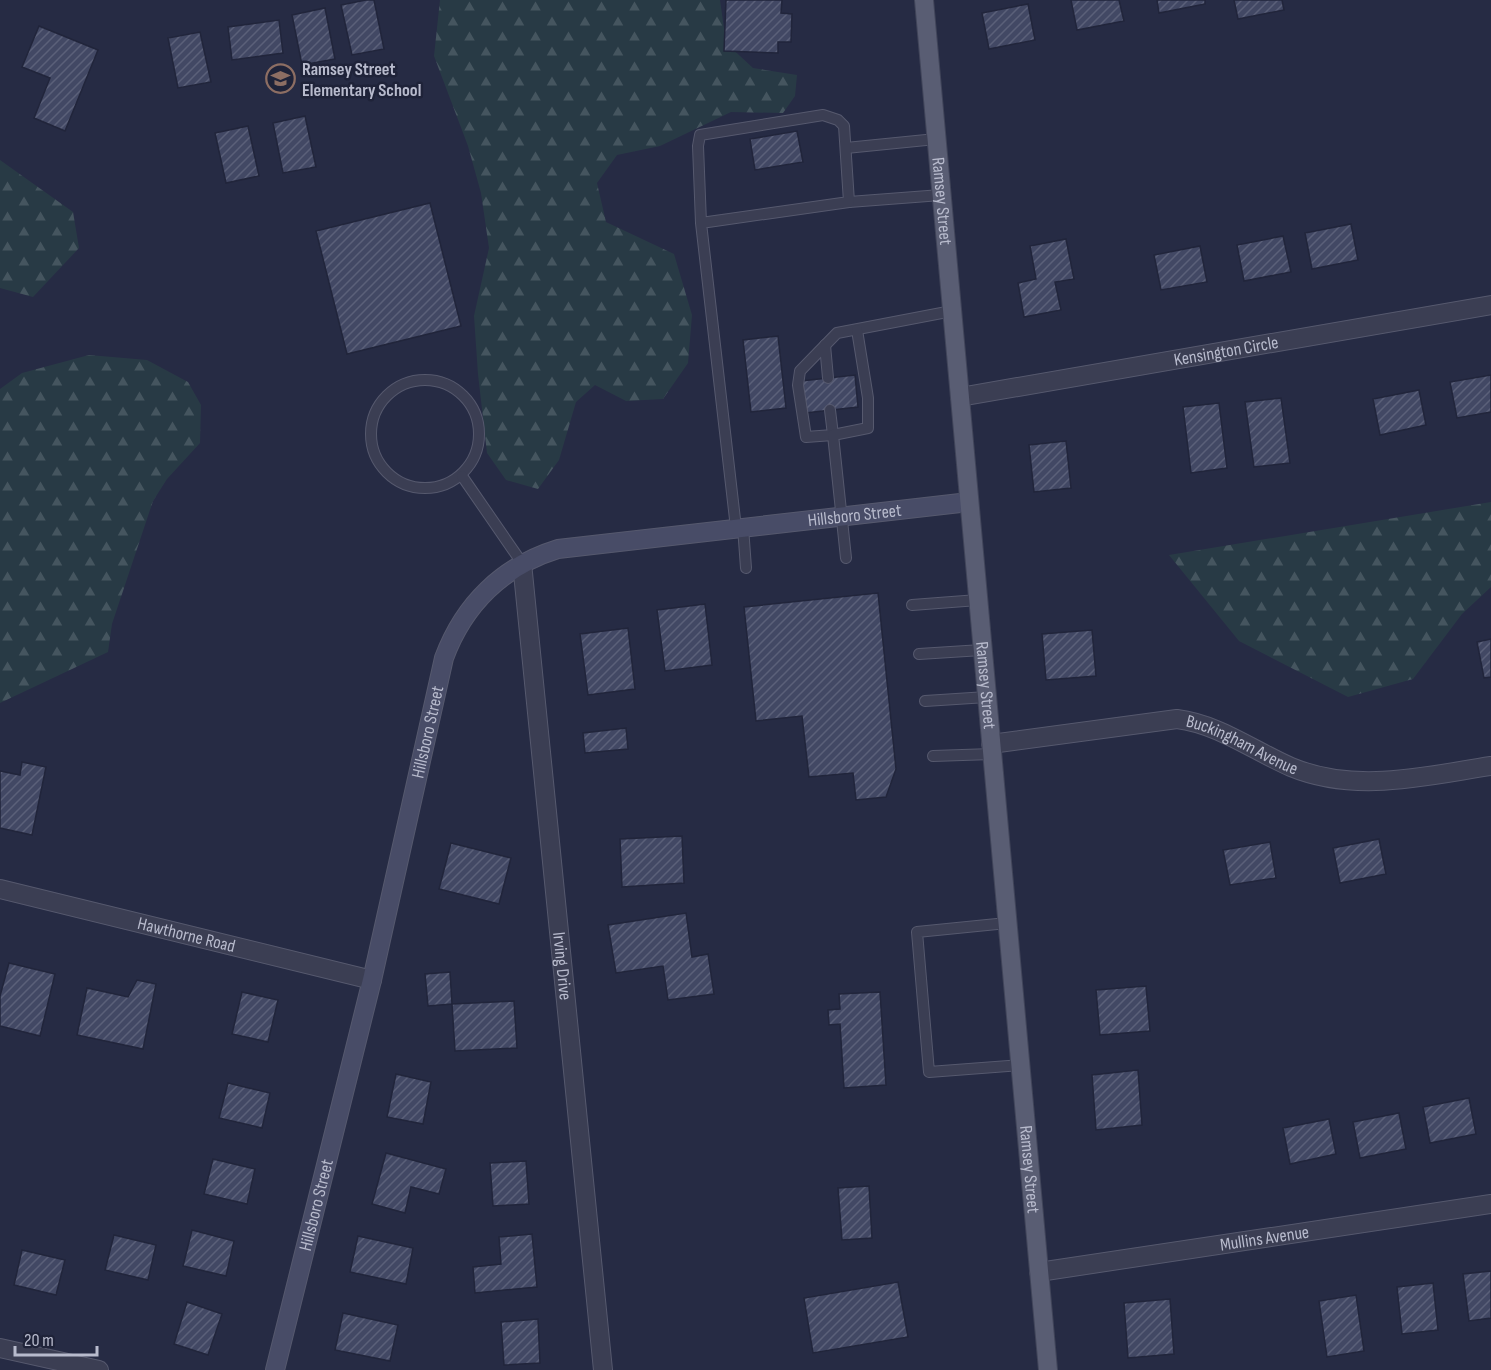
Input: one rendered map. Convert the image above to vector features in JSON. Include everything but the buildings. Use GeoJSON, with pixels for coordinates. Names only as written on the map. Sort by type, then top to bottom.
{"type":"FeatureCollection","features":[{"type":"Feature","properties":{"kind":"main road","name":"Ramsey Street"},"geometry":{"type":"LineString","coordinates":[[924,0],[1048,1370]]}},
{"type":"Feature","properties":{"kind":"street","name":"Kensington Circle"},"geometry":{"type":"LineString","coordinates":[[960,397],[1491,305]]}},
{"type":"Feature","properties":{"kind":"street","name":"Hillsboro Street"},"geometry":{"type":"LineString","coordinates":[[275,1370],[372,980],[444,657],[470,607],[497,580],[522,563],[558,549],[969,502]]}},
{"type":"Feature","properties":{"kind":"street","name":"Irving Drive"},"geometry":{"type":"LineString","coordinates":[[522,563],[603,1370]]}},
{"type":"Feature","properties":{"kind":"street","name":"Buckingham Avenue"},"geometry":{"type":"LineString","coordinates":[[991,749],[1177,719],[1196,722],[1293,768],[1329,779],[1366,782],[1404,780],[1491,766]]}},
{"type":"Feature","properties":{"kind":"street","name":"Hawthorne Road"},"geometry":{"type":"LineString","coordinates":[[0,889],[372,980]]}},
{"type":"Feature","properties":{"kind":"street","name":"Mullins Avenue"},"geometry":{"type":"LineString","coordinates":[[1039,1272],[1491,1204]]}},
{"type":"Feature","properties":{"kind":"street"},"geometry":{"type":"LineString","coordinates":[[0,1348],[99,1370]]}},
{"type":"Feature","properties":{"kind":"lane"},"geometry":{"type":"LineString","coordinates":[[746,568],[700,222],[698,146],[700,135],[823,115],[838,120],[844,126],[849,202]]}},
{"type":"Feature","properties":{"kind":"lane"},"geometry":{"type":"LineString","coordinates":[[846,148],[936,139]]}},
{"type":"Feature","properties":{"kind":"lane"},"geometry":{"type":"LineString","coordinates":[[700,222],[849,202],[941,195]]}},
{"type":"Feature","properties":{"kind":"lane"},"geometry":{"type":"LineString","coordinates":[[857,330],[868,398],[868,428],[833,435],[806,437],[798,385],[800,371],[837,333],[952,311]]}},
{"type":"Feature","properties":{"kind":"lane"},"geometry":{"type":"LineString","coordinates":[[825,345],[828,378]]}},
{"type":"Feature","properties":{"kind":"lane"},"geometry":{"type":"LineString","coordinates":[[427,379],[446,383],[461,392],[473,406],[479,424],[480,442],[474,460],[462,476],[446,484],[429,488],[412,487],[395,480],[382,468],[374,453],[370,435],[373,417],[381,402],[393,389],[409,382],[427,379]]}},
{"type":"Feature","properties":{"kind":"lane"},"geometry":{"type":"LineString","coordinates":[[830,410],[846,558]]}},
{"type":"Feature","properties":{"kind":"lane"},"geometry":{"type":"LineString","coordinates":[[462,476],[522,563]]}},
{"type":"Feature","properties":{"kind":"lane"},"geometry":{"type":"LineString","coordinates":[[912,605],[978,600]]}},
{"type":"Feature","properties":{"kind":"lane"},"geometry":{"type":"LineString","coordinates":[[918,654],[982,650]]}},
{"type":"Feature","properties":{"kind":"lane"},"geometry":{"type":"LineString","coordinates":[[925,700],[987,697]]}},
{"type":"Feature","properties":{"kind":"lane"},"geometry":{"type":"LineString","coordinates":[[933,756],[991,749]]}},
{"type":"Feature","properties":{"kind":"lane"},"geometry":{"type":"LineString","coordinates":[[1007,923],[917,932],[929,1072],[1021,1065]]}},
{"type":"Feature","properties":{"kind":"green space"},"geometry":{"type":"Polygon","coordinates":[[[440,0],[720,0],[726,43],[753,68],[797,75],[795,96],[783,113],[731,112],[660,146],[617,155],[597,183],[606,222],[674,254],[692,315],[688,363],[663,399],[626,401],[595,385],[576,402],[559,460],[538,489],[506,480],[487,453],[474,316],[489,248],[481,193],[468,146],[434,56],[440,0]]]}},
{"type":"Feature","properties":{"kind":"green space"},"geometry":{"type":"Polygon","coordinates":[[[0,160],[73,212],[79,248],[33,297],[0,288],[0,160]]]}},
{"type":"Feature","properties":{"kind":"green space"},"geometry":{"type":"Polygon","coordinates":[[[89,355],[147,360],[188,382],[201,405],[200,443],[167,479],[153,501],[112,624],[108,652],[0,703],[0,389],[22,373],[89,355]]]}},
{"type":"Feature","properties":{"kind":"green space"},"geometry":{"type":"Polygon","coordinates":[[[1491,502],[1491,587],[1462,614],[1413,679],[1348,697],[1239,641],[1169,555],[1491,502]]]}},
{"type":"Feature","properties":{"kind":"place","name":"Ramsey Street Elementary School"},"geometry":{"type":"Point","coordinates":[281,79]}}]}
